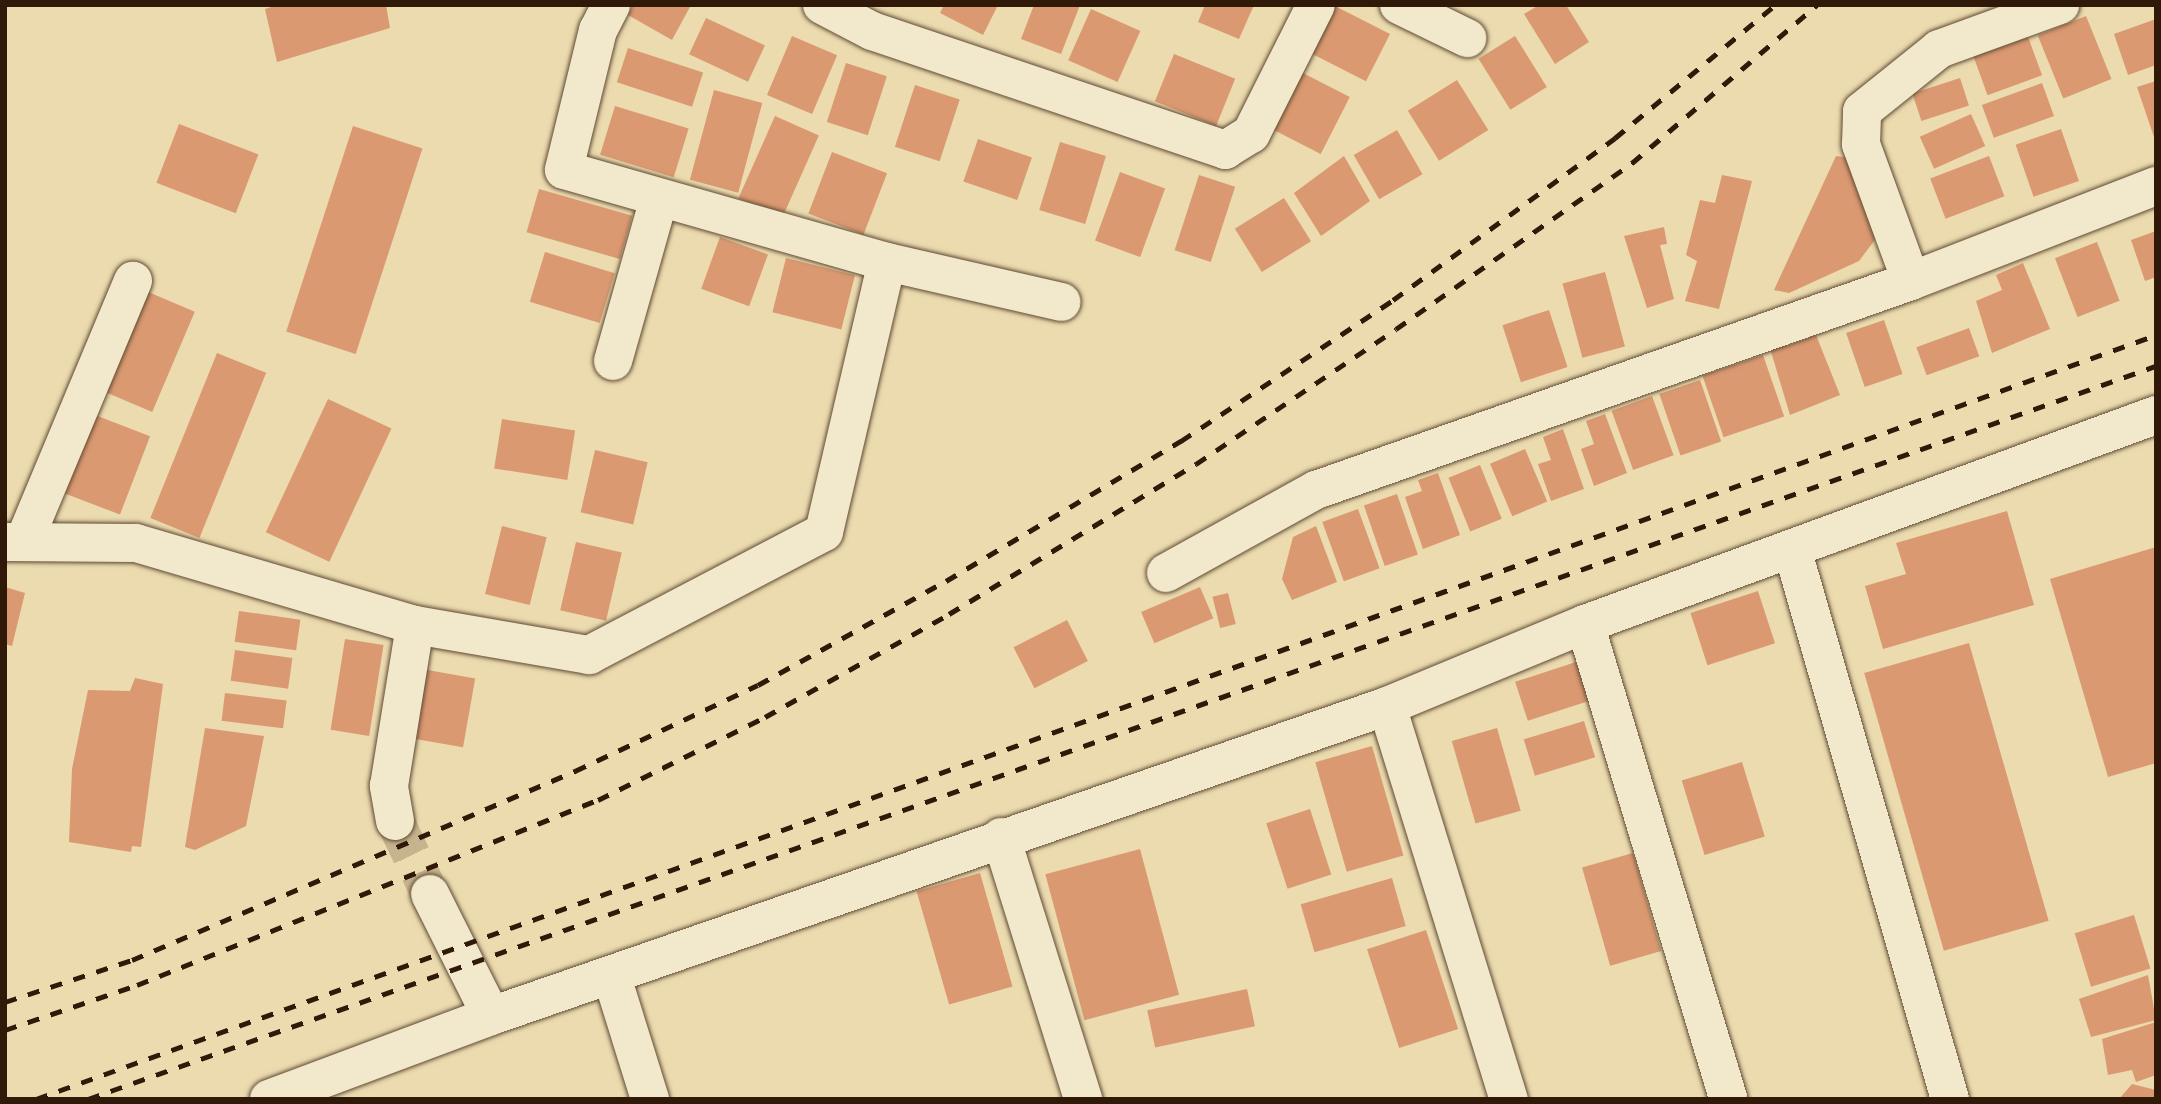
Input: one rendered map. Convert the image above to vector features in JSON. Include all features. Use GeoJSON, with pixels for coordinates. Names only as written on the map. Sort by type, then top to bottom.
{"type":"FeatureCollection","features":[{"type":"Feature","properties":{"kind":"street"},"geometry":{"type":"LineString","coordinates":[[611,5],[598,30],[564,170],[887,262],[1061,302]]}},
{"type":"Feature","properties":{"kind":"street"},"geometry":{"type":"LineString","coordinates":[[822,5],[872,31],[1225,150],[1251,134],[1316,5]]}},
{"type":"Feature","properties":{"kind":"street"},"geometry":{"type":"LineString","coordinates":[[1399,5],[1467,38]]}},
{"type":"Feature","properties":{"kind":"street"},"geometry":{"type":"LineString","coordinates":[[1911,281],[1861,144],[1862,111],[1939,49],[2060,5]]}},
{"type":"Feature","properties":{"kind":"street"},"geometry":{"type":"LineString","coordinates":[[1166,573],[1316,490],[1911,281],[2156,186]]}},
{"type":"Feature","properties":{"kind":"street"},"geometry":{"type":"LineString","coordinates":[[613,361],[659,198]]}},
{"type":"Feature","properties":{"kind":"street"},"geometry":{"type":"LineString","coordinates":[[133,281],[15,540],[136,543],[415,625],[590,655],[824,533],[887,262]]}},
{"type":"Feature","properties":{"kind":"street"},"geometry":{"type":"LineString","coordinates":[[269,1099],[491,1016],[612,977],[1001,837],[1387,706],[1585,624],[2154,421]]}},
{"type":"Feature","properties":{"kind":"street"},"geometry":{"type":"LineString","coordinates":[[1793,552],[1950,1099]]}},
{"type":"Feature","properties":{"kind":"street"},"geometry":{"type":"LineString","coordinates":[[1585,624],[1728,1099]]}},
{"type":"Feature","properties":{"kind":"street"},"geometry":{"type":"LineString","coordinates":[[394,821],[389,786],[415,625]]}},
{"type":"Feature","properties":{"kind":"street"},"geometry":{"type":"LineString","coordinates":[[1387,706],[1509,1099]]}},
{"type":"Feature","properties":{"kind":"street"},"geometry":{"type":"LineString","coordinates":[[1001,837],[1083,1099]]}},
{"type":"Feature","properties":{"kind":"street"},"geometry":{"type":"LineString","coordinates":[[430,894],[491,1016]]}},
{"type":"Feature","properties":{"kind":"street"},"geometry":{"type":"LineString","coordinates":[[612,977],[650,1099]]}},
{"type":"Feature","properties":{"kind":"building"},"geometry":{"type":"Polygon","coordinates":[[[278,5],[386,5],[390,28],[277,62],[265,9],[278,5]]]}},
{"type":"Feature","properties":{"kind":"building"},"geometry":{"type":"Polygon","coordinates":[[[633,5],[691,5],[672,40],[628,15],[633,5]]]}},
{"type":"Feature","properties":{"kind":"building"},"geometry":{"type":"Polygon","coordinates":[[[944,5],[998,5],[983,35],[940,13],[944,5]]]}},
{"type":"Feature","properties":{"kind":"building"},"geometry":{"type":"Polygon","coordinates":[[[1034,5],[1080,5],[1061,54],[1021,39],[1034,5]]]}},
{"type":"Feature","properties":{"kind":"building"},"geometry":{"type":"Polygon","coordinates":[[[1205,5],[1254,5],[1239,39],[1198,22],[1205,5]]]}},
{"type":"Feature","properties":{"kind":"building"},"geometry":{"type":"Polygon","coordinates":[[[1333,5],[1390,34],[1366,81],[1309,52],[1333,5]]]}},
{"type":"Feature","properties":{"kind":"building"},"geometry":{"type":"Polygon","coordinates":[[[1539,5],[1566,5],[1589,42],[1555,64],[1524,14],[1539,5]]]}},
{"type":"Feature","properties":{"kind":"building"},"geometry":{"type":"Polygon","coordinates":[[[1091,9],[1140,31],[1118,82],[1068,60],[1091,9]]]}},
{"type":"Feature","properties":{"kind":"building"},"geometry":{"type":"Polygon","coordinates":[[[2086,16],[2111,79],[2063,99],[2038,35],[2086,16]]]}},
{"type":"Feature","properties":{"kind":"building"},"geometry":{"type":"Polygon","coordinates":[[[706,18],[765,45],[748,82],[689,54],[706,18]]]}},
{"type":"Feature","properties":{"kind":"building"},"geometry":{"type":"Polygon","coordinates":[[[2156,19],[2156,65],[2128,75],[2114,34],[2156,19]]]}},
{"type":"Feature","properties":{"kind":"building"},"geometry":{"type":"Polygon","coordinates":[[[2027,34],[2042,75],[1988,95],[1972,54],[2027,34]]]}},
{"type":"Feature","properties":{"kind":"building"},"geometry":{"type":"Polygon","coordinates":[[[792,36],[837,55],[812,114],[767,95],[792,36]]]}},
{"type":"Feature","properties":{"kind":"building"},"geometry":{"type":"Polygon","coordinates":[[[1515,36],[1547,87],[1510,110],[1479,59],[1515,36]]]}},
{"type":"Feature","properties":{"kind":"building"},"geometry":{"type":"Polygon","coordinates":[[[628,48],[703,72],[692,107],[617,82],[628,48]]]}},
{"type":"Feature","properties":{"kind":"building"},"geometry":{"type":"Polygon","coordinates":[[[1174,54],[1235,79],[1216,126],[1155,101],[1174,54]]]}},
{"type":"Feature","properties":{"kind":"building"},"geometry":{"type":"Polygon","coordinates":[[[846,63],[887,76],[868,135],[827,122],[846,63]]]}},
{"type":"Feature","properties":{"kind":"building"},"geometry":{"type":"Polygon","coordinates":[[[1299,71],[1350,97],[1321,154],[1270,128],[1299,71]]]}},
{"type":"Feature","properties":{"kind":"building"},"geometry":{"type":"Polygon","coordinates":[[[1960,78],[1969,106],[1921,121],[1912,93],[1960,78]]]}},
{"type":"Feature","properties":{"kind":"building"},"geometry":{"type":"Polygon","coordinates":[[[1457,80],[1488,130],[1439,161],[1408,111],[1457,80]]]}},
{"type":"Feature","properties":{"kind":"building"},"geometry":{"type":"Polygon","coordinates":[[[2156,81],[2156,140],[2155,140],[2137,87],[2156,81]]]}},
{"type":"Feature","properties":{"kind":"building"},"geometry":{"type":"Polygon","coordinates":[[[2042,83],[2054,116],[1994,138],[1982,105],[2042,83]]]}},
{"type":"Feature","properties":{"kind":"building"},"geometry":{"type":"Polygon","coordinates":[[[915,85],[960,100],[940,161],[895,147],[915,85]]]}},
{"type":"Feature","properties":{"kind":"building"},"geometry":{"type":"Polygon","coordinates":[[[714,90],[762,103],[738,193],[690,180],[714,90]]]}},
{"type":"Feature","properties":{"kind":"building"},"geometry":{"type":"Polygon","coordinates":[[[615,106],[689,129],[674,177],[600,155],[615,106]]]}},
{"type":"Feature","properties":{"kind":"building"},"geometry":{"type":"Polygon","coordinates":[[[1971,114],[1985,146],[1934,169],[1920,137],[1971,114]]]}},
{"type":"Feature","properties":{"kind":"building"},"geometry":{"type":"Polygon","coordinates":[[[775,116],[819,136],[782,218],[738,198],[775,116]]]}},
{"type":"Feature","properties":{"kind":"building"},"geometry":{"type":"Polygon","coordinates":[[[179,124],[258,154],[236,213],[156,183],[179,124]]]}},
{"type":"Feature","properties":{"kind":"building"},"geometry":{"type":"Polygon","coordinates":[[[353,126],[422,149],[356,354],[286,331],[353,126]]]}},
{"type":"Feature","properties":{"kind":"building"},"geometry":{"type":"Polygon","coordinates":[[[2061,129],[2079,181],[2034,197],[2016,145],[2061,129]]]}},
{"type":"Feature","properties":{"kind":"building"},"geometry":{"type":"Polygon","coordinates":[[[1397,130],[1422,174],[1379,199],[1354,155],[1397,130]]]}},
{"type":"Feature","properties":{"kind":"building"},"geometry":{"type":"Polygon","coordinates":[[[978,139],[1032,158],[1017,200],[963,182],[978,139]]]}},
{"type":"Feature","properties":{"kind":"building"},"geometry":{"type":"Polygon","coordinates":[[[1060,142],[1106,156],[1085,224],[1039,210],[1060,142]]]}},
{"type":"Feature","properties":{"kind":"building"},"geometry":{"type":"Polygon","coordinates":[[[832,152],[887,173],[863,235],[808,214],[832,152]]]}},
{"type":"Feature","properties":{"kind":"building"},"geometry":{"type":"Polygon","coordinates":[[[1344,156],[1370,201],[1321,236],[1294,193],[1344,156]]]}},
{"type":"Feature","properties":{"kind":"building"},"geometry":{"type":"Polygon","coordinates":[[[1836,156],[1851,158],[1877,237],[1859,261],[1789,293],[1774,290],[1836,156]]]}},
{"type":"Feature","properties":{"kind":"building"},"geometry":{"type":"Polygon","coordinates":[[[1989,156],[2004,196],[1946,219],[1930,179],[1989,156]]]}},
{"type":"Feature","properties":{"kind":"building"},"geometry":{"type":"Polygon","coordinates":[[[1120,172],[1165,188],[1140,257],[1095,241],[1120,172]]]}},
{"type":"Feature","properties":{"kind":"building"},"geometry":{"type":"Polygon","coordinates":[[[1199,175],[1235,187],[1211,262],[1175,250],[1199,175]]]}},
{"type":"Feature","properties":{"kind":"building"},"geometry":{"type":"Polygon","coordinates":[[[1722,175],[1752,181],[1719,309],[1685,301],[1697,261],[1686,255],[1700,200],[1715,203],[1722,175]]]}},
{"type":"Feature","properties":{"kind":"building"},"geometry":{"type":"Polygon","coordinates":[[[539,189],[632,216],[620,259],[527,232],[539,189]]]}},
{"type":"Feature","properties":{"kind":"building"},"geometry":{"type":"Polygon","coordinates":[[[1284,198],[1311,241],[1262,272],[1235,229],[1284,198]]]}},
{"type":"Feature","properties":{"kind":"building"},"geometry":{"type":"Polygon","coordinates":[[[1664,227],[1667,244],[1660,245],[1674,299],[1647,308],[1624,236],[1664,227]]]}},
{"type":"Feature","properties":{"kind":"building"},"geometry":{"type":"Polygon","coordinates":[[[2156,231],[2156,277],[2145,281],[2131,240],[2156,231]]]}},
{"type":"Feature","properties":{"kind":"building"},"geometry":{"type":"Polygon","coordinates":[[[720,237],[768,254],[749,306],[701,289],[720,237]]]}},
{"type":"Feature","properties":{"kind":"building"},"geometry":{"type":"Polygon","coordinates":[[[2097,242],[2120,301],[2078,317],[2055,258],[2097,242]]]}},
{"type":"Feature","properties":{"kind":"building"},"geometry":{"type":"Polygon","coordinates":[[[545,252],[615,273],[600,323],[530,302],[545,252]]]}},
{"type":"Feature","properties":{"kind":"building"},"geometry":{"type":"Polygon","coordinates":[[[786,258],[855,275],[841,330],[772,312],[786,258]]]}},
{"type":"Feature","properties":{"kind":"building"},"geometry":{"type":"Polygon","coordinates":[[[2023,263],[2050,329],[1992,353],[1976,301],[2002,290],[1996,275],[2023,263]]]}},
{"type":"Feature","properties":{"kind":"building"},"geometry":{"type":"Polygon","coordinates":[[[1605,272],[1625,346],[1582,358],[1562,283],[1605,272]]]}},
{"type":"Feature","properties":{"kind":"building"},"geometry":{"type":"Polygon","coordinates":[[[146,291],[195,312],[152,412],[103,391],[146,291]]]}},
{"type":"Feature","properties":{"kind":"building"},"geometry":{"type":"Polygon","coordinates":[[[1549,310],[1568,367],[1521,382],[1502,325],[1549,310]]]}},
{"type":"Feature","properties":{"kind":"building"},"geometry":{"type":"Polygon","coordinates":[[[1884,320],[1903,374],[1865,387],[1846,333],[1884,320]]]}},
{"type":"Feature","properties":{"kind":"building"},"geometry":{"type":"Polygon","coordinates":[[[1969,328],[1979,356],[1927,375],[1916,347],[1969,328]]]}},
{"type":"Feature","properties":{"kind":"building"},"geometry":{"type":"Polygon","coordinates":[[[1816,335],[1840,395],[1790,415],[1769,345],[1783,340],[1787,346],[1816,335]]]}},
{"type":"Feature","properties":{"kind":"building"},"geometry":{"type":"Polygon","coordinates":[[[217,353],[266,373],[199,538],[150,518],[217,353]]]}},
{"type":"Feature","properties":{"kind":"building"},"geometry":{"type":"Polygon","coordinates":[[[1763,355],[1784,416],[1724,437],[1702,376],[1763,355]]]}},
{"type":"Feature","properties":{"kind":"building"},"geometry":{"type":"Polygon","coordinates":[[[1700,380],[1721,441],[1681,455],[1659,394],[1700,380]]]}},
{"type":"Feature","properties":{"kind":"building"},"geometry":{"type":"Polygon","coordinates":[[[1652,396],[1674,455],[1633,470],[1612,411],[1652,396]]]}},
{"type":"Feature","properties":{"kind":"building"},"geometry":{"type":"Polygon","coordinates":[[[328,399],[391,429],[329,562],[266,532],[328,399]]]}},
{"type":"Feature","properties":{"kind":"building"},"geometry":{"type":"Polygon","coordinates":[[[1605,414],[1627,473],[1594,486],[1581,449],[1594,444],[1586,421],[1605,414]]]}},
{"type":"Feature","properties":{"kind":"building"},"geometry":{"type":"Polygon","coordinates":[[[95,415],[150,436],[120,515],[65,493],[95,415]]]}},
{"type":"Feature","properties":{"kind":"building"},"geometry":{"type":"Polygon","coordinates":[[[502,419],[575,431],[567,480],[494,468],[502,419]]]}},
{"type":"Feature","properties":{"kind":"building"},"geometry":{"type":"Polygon","coordinates":[[[1563,429],[1584,489],[1551,501],[1538,464],[1551,460],[1543,437],[1563,429]]]}},
{"type":"Feature","properties":{"kind":"building"},"geometry":{"type":"Polygon","coordinates":[[[1525,449],[1547,501],[1512,516],[1490,464],[1525,449]]]}},
{"type":"Feature","properties":{"kind":"building"},"geometry":{"type":"Polygon","coordinates":[[[595,450],[648,462],[633,525],[581,512],[595,450]]]}},
{"type":"Feature","properties":{"kind":"building"},"geometry":{"type":"Polygon","coordinates":[[[1480,465],[1502,519],[1470,532],[1448,478],[1480,465]]]}},
{"type":"Feature","properties":{"kind":"building"},"geometry":{"type":"Polygon","coordinates":[[[1438,473],[1460,535],[1423,549],[1405,497],[1422,491],[1418,480],[1438,473]]]}},
{"type":"Feature","properties":{"kind":"building"},"geometry":{"type":"Polygon","coordinates":[[[1397,494],[1418,555],[1385,566],[1364,505],[1397,494]]]}},
{"type":"Feature","properties":{"kind":"building"},"geometry":{"type":"Polygon","coordinates":[[[1358,509],[1380,568],[1344,581],[1322,522],[1358,509]]]}},
{"type":"Feature","properties":{"kind":"building"},"geometry":{"type":"Polygon","coordinates":[[[2007,511],[2034,605],[1883,649],[1865,586],[1906,574],[1896,543],[2007,511]]]}},
{"type":"Feature","properties":{"kind":"building"},"geometry":{"type":"Polygon","coordinates":[[[502,526],[547,537],[530,605],[485,594],[502,526]]]}},
{"type":"Feature","properties":{"kind":"building"},"geometry":{"type":"Polygon","coordinates":[[[1316,526],[1337,582],[1292,600],[1282,579],[1293,537],[1316,526]]]}},
{"type":"Feature","properties":{"kind":"building"},"geometry":{"type":"Polygon","coordinates":[[[576,542],[622,553],[606,621],[560,610],[576,542]]]}},
{"type":"Feature","properties":{"kind":"building"},"geometry":{"type":"Polygon","coordinates":[[[2156,547],[2156,763],[2108,777],[2050,579],[2156,547]]]}},
{"type":"Feature","properties":{"kind":"building"},"geometry":{"type":"Polygon","coordinates":[[[5,587],[25,593],[12,646],[5,644],[5,587]]]}},
{"type":"Feature","properties":{"kind":"building"},"geometry":{"type":"Polygon","coordinates":[[[1200,587],[1213,618],[1154,643],[1141,612],[1200,587]]]}},
{"type":"Feature","properties":{"kind":"building"},"geometry":{"type":"Polygon","coordinates":[[[1758,591],[1775,643],[1707,665],[1690,613],[1758,591]]]}},
{"type":"Feature","properties":{"kind":"building"},"geometry":{"type":"Polygon","coordinates":[[[1228,593],[1236,624],[1220,628],[1212,597],[1228,593]]]}},
{"type":"Feature","properties":{"kind":"building"},"geometry":{"type":"Polygon","coordinates":[[[239,611],[300,620],[296,650],[235,642],[239,611]]]}},
{"type":"Feature","properties":{"kind":"building"},"geometry":{"type":"Polygon","coordinates":[[[1067,620],[1088,661],[1034,688],[1014,647],[1067,620]]]}},
{"type":"Feature","properties":{"kind":"building"},"geometry":{"type":"Polygon","coordinates":[[[345,639],[384,645],[369,736],[331,730],[345,639]]]}},
{"type":"Feature","properties":{"kind":"building"},"geometry":{"type":"Polygon","coordinates":[[[1969,643],[2049,921],[1944,951],[1864,673],[1969,643]]]}},
{"type":"Feature","properties":{"kind":"building"},"geometry":{"type":"Polygon","coordinates":[[[235,650],[292,658],[288,689],[231,681],[235,650]]]}},
{"type":"Feature","properties":{"kind":"building"},"geometry":{"type":"Polygon","coordinates":[[[1576,662],[1589,701],[1528,721],[1515,682],[1576,662]]]}},
{"type":"Feature","properties":{"kind":"building"},"geometry":{"type":"Polygon","coordinates":[[[422,669],[475,678],[463,747],[410,738],[422,669]]]}},
{"type":"Feature","properties":{"kind":"building"},"geometry":{"type":"Polygon","coordinates":[[[135,678],[163,684],[141,847],[132,846],[131,852],[69,842],[72,769],[88,690],[130,691],[135,678]]]}},
{"type":"Feature","properties":{"kind":"building"},"geometry":{"type":"Polygon","coordinates":[[[225,693],[287,701],[283,728],[222,721],[225,693]]]}},
{"type":"Feature","properties":{"kind":"building"},"geometry":{"type":"Polygon","coordinates":[[[1584,721],[1595,757],[1535,776],[1524,739],[1584,721]]]}},
{"type":"Feature","properties":{"kind":"building"},"geometry":{"type":"Polygon","coordinates":[[[205,728],[264,736],[246,826],[195,850],[185,847],[205,728]]]}},
{"type":"Feature","properties":{"kind":"building"},"geometry":{"type":"Polygon","coordinates":[[[1497,728],[1521,811],[1476,824],[1452,741],[1497,728]]]}},
{"type":"Feature","properties":{"kind":"building"},"geometry":{"type":"Polygon","coordinates":[[[1372,746],[1403,856],[1347,872],[1315,762],[1372,746]]]}},
{"type":"Feature","properties":{"kind":"building"},"geometry":{"type":"Polygon","coordinates":[[[1742,762],[1765,837],[1705,855],[1682,780],[1742,762]]]}},
{"type":"Feature","properties":{"kind":"building"},"geometry":{"type":"Polygon","coordinates":[[[1310,809],[1331,875],[1288,889],[1266,823],[1310,809]]]}},
{"type":"Feature","properties":{"kind":"building"},"geometry":{"type":"Polygon","coordinates":[[[1140,849],[1179,995],[1084,1020],[1045,874],[1140,849]]]}},
{"type":"Feature","properties":{"kind":"building"},"geometry":{"type":"Polygon","coordinates":[[[1633,853],[1661,951],[1610,966],[1582,868],[1633,853]]]}},
{"type":"Feature","properties":{"kind":"building"},"geometry":{"type":"Polygon","coordinates":[[[980,873],[1013,986],[949,1005],[917,891],[980,873]]]}},
{"type":"Feature","properties":{"kind":"building"},"geometry":{"type":"Polygon","coordinates":[[[1392,878],[1406,926],[1314,952],[1301,904],[1392,878]]]}},
{"type":"Feature","properties":{"kind":"building"},"geometry":{"type":"Polygon","coordinates":[[[2134,915],[2150,969],[2091,987],[2075,933],[2134,915]]]}},
{"type":"Feature","properties":{"kind":"building"},"geometry":{"type":"Polygon","coordinates":[[[1426,930],[1458,1029],[1399,1048],[1367,949],[1426,930]]]}},
{"type":"Feature","properties":{"kind":"building"},"geometry":{"type":"Polygon","coordinates":[[[2148,975],[2156,1020],[2091,1037],[2079,999],[2148,975]]]}},
{"type":"Feature","properties":{"kind":"building"},"geometry":{"type":"Polygon","coordinates":[[[1247,989],[1255,1026],[1155,1047],[1147,1010],[1247,989]]]}},
{"type":"Feature","properties":{"kind":"building"},"geometry":{"type":"Polygon","coordinates":[[[2156,1022],[2156,1075],[2136,1082],[2132,1070],[2108,1075],[2102,1039],[2156,1022]]]}},
{"type":"Feature","properties":{"kind":"building"},"geometry":{"type":"Polygon","coordinates":[[[2132,1084],[2156,1090],[2156,1099],[2119,1099],[2132,1084]]]}},
{"type":"Feature","properties":{"kind":"tunnel"},"geometry":{"type":"LineString","coordinates":[[395,821],[430,894]]}},
{"type":"Feature","properties":{"kind":"railway"},"geometry":{"type":"LineString","coordinates":[[5,1002],[132,960],[575,771],[758,685],[946,581],[1181,441],[1393,300],[1615,138],[1775,5]]}},
{"type":"Feature","properties":{"kind":"railway"},"geometry":{"type":"LineString","coordinates":[[5,1030],[137,985],[598,800],[765,717],[949,614],[1196,464],[1396,329],[1632,163],[1817,5]]}},
{"type":"Feature","properties":{"kind":"railway"},"geometry":{"type":"LineString","coordinates":[[36,1099],[2156,335]]}},
{"type":"Feature","properties":{"kind":"railway"},"geometry":{"type":"LineString","coordinates":[[88,1099],[2156,366]]}}]}
